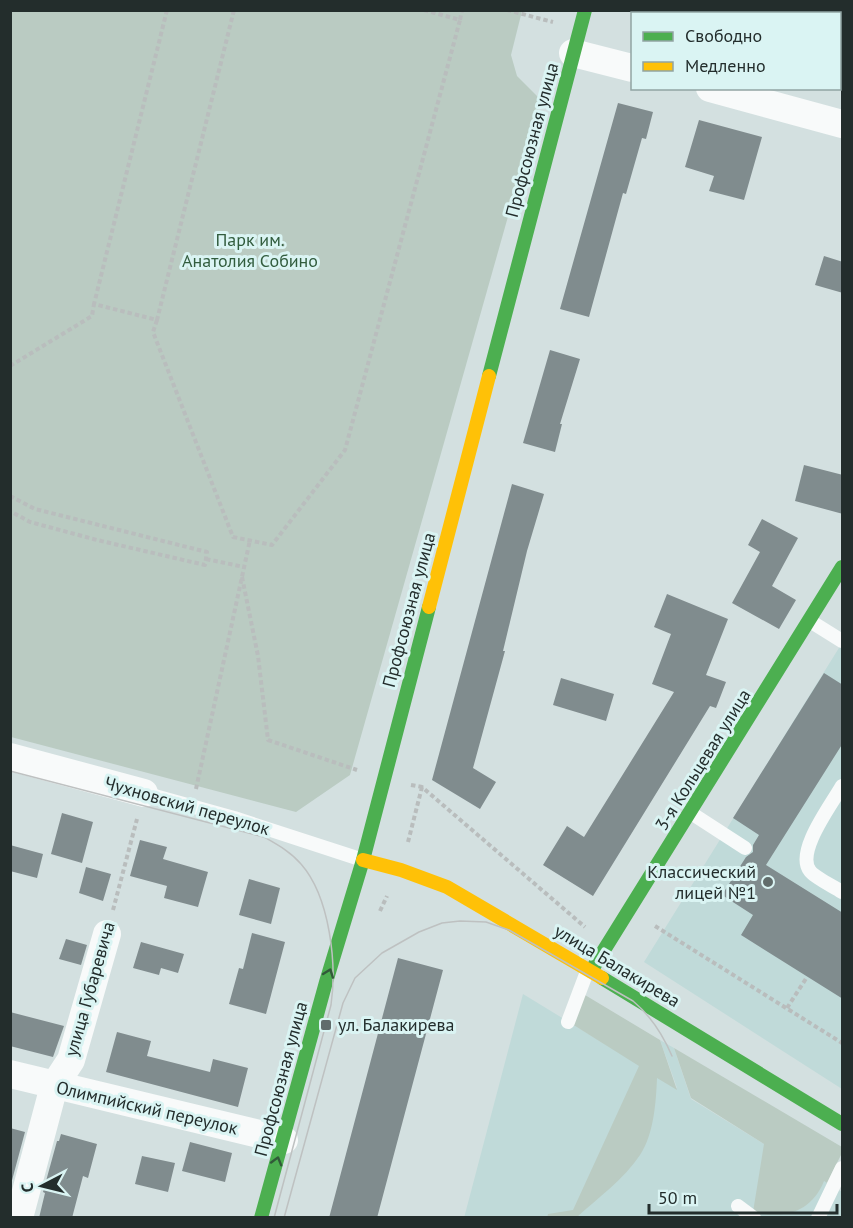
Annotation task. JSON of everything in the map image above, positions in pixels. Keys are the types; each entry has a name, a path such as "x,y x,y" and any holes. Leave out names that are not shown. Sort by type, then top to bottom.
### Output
{"main road":[{"name":"Профсоюзная улица","path":"261,1218 326,982 363,860 585,10"},
{"name":"3-я Кольцевая улица","path":"590,970 691,813 843,567"},
{"name":"улица Балакирева","path":"363,860 401,870 447,887 590,970 843,1124"}],"street":[{"path":"573,53 631,68"},
{"path":"717,90 843,124"},
{"name":"Чухновский переулок","path":"10,757 144,793"},
{"name":"улица Губаревича","path":"19,1218 54,1086 71,1060 107,934"},
{"name":"Олимпийский переулок","path":"10,1074 284,1140"}],"lane":[{"path":"810,621 843,641"},
{"path":"843,786 809,843 806,858 810,871 843,892"},
{"name":"Чухновский переулок","path":"144,793 188,804 363,860"},
{"path":"691,813 745,848"},
{"path":"568,1022 590,970"},
{"path":"818,1218 843,1168"},
{"path":"738,1206 754,1218"}],"path":[{"path":"10,366 92,316 167,10"},
{"path":"234,10 153,332 233,537 272,545 345,450 462,10"},
{"path":"424,10 460,20"},
{"path":"507,10 517,13"},
{"path":"94,304 157,320"},
{"path":"10,496 35,509 207,552 205,565 30,522 10,511"},
{"path":"188,804 198,785 250,540"},
{"path":"206,559 244,567"},
{"path":"242,577 258,656 268,740 344,766"},
{"name":"улица Губаревича","path":"107,934 144,793"},
{"path":"655,926 843,1043"},
{"path":"787,1008 807,977"}],"shaded area":[{"name":"Классический лицей №1","path":"842,643 842,1089 644,962"},
{"path":"523,994 677,1088 660,1040 674,1048 691,1099 842,1192 842,1217 464,1218"}],"green space":[{"name":"Парк им. Анатолия Собино","path":"10,11 522,11 511,55 517,76 541,100 350,775 296,812 11,737"},
{"path":"585,995 660,1040 677,1090 657,1078 655,1107 645,1147 634,1164 619,1180 577,1217 547,1218 548,1214 573,1210 639,1066 572,1024"},
{"path":"674,1048 842,1147 842,1153 827,1183 824,1181 812,1200 804,1207 786,1214 753,1212 764,1144 691,1098"}],"building":[{"path":"618,103 653,112 646,139 642,138 626,194 623,193 589,317 560,309"},
{"path":"699,120 762,137 744,200 709,191 714,176 685,167"},
{"path":"824,256 843,262 843,293 815,285"},
{"path":"550,350 580,359 560,424 562,424 555,452 523,443"},
{"path":"804,465 843,475 843,514 795,501"},
{"path":"512,484 544,494 527,551 503,651 505,651 473,768 496,782 480,809 432,780"},
{"path":"762,519 798,538 772,586 796,600 779,629 732,603 760,552 748,545"},
{"path":"667,594 728,619 706,675 726,682 716,708 710,706 593,896 543,865 567,826 584,837 674,692 652,684 671,634 654,627"},
{"path":"824,673 843,685 843,743 766,865 843,913 843,999 741,935 753,915 722,895 746,857 753,852 753,845 759,835 733,818"},
{"path":"561,678 614,694 606,721 553,705"},
{"path":"62,813 93,822 82,863 51,854"},
{"path":"140,840 167,847 163,859 208,872 198,907 164,898 167,886 130,876"},
{"path":"10,845 43,854 37,878 10,871"},
{"path":"86,867 111,874 103,901 79,893"},
{"path":"249,879 280,888 271,924 239,915"},
{"path":"252,933 285,942 266,1014 229,1004 239,968 243,969"},
{"path":"66,939 87,945 81,965 59,959"},
{"path":"141,942 184,954 178,973 161,968 159,975 133,968"},
{"path":"398,958 443,970 377,1218 329,1218"},
{"path":"10,1012 64,1026 53,1057 10,1046"},
{"path":"117,1032 151,1041 147,1056 210,1072 213,1059 248,1068 238,1107 106,1072"},
{"path":"10,1128 25,1132 11,1184 10,1184"},
{"path":"61,1134 97,1144 88,1178 83,1176 72,1218 39,1218 45,1193 43,1192"},
{"path":"190,1142 232,1153 225,1182 182,1171"},
{"path":"142,1156 175,1163 168,1192 135,1184"}],"tram line":[{"path":"10,771 264,837 293,856 311,878 319,894 329,932 333,989 331,1005 274,1218"},
{"path":"284,1218 343,1003 355,978 382,953 419,932 442,923 460,921 486,922 509,930 633,1001 656,1026 672,1056"}],"traffic: fast":[{"path":"489,376 585,10"},
{"path":"591,971 842,567"},
{"path":"261,1218 326,982 363,860 429,607"},
{"path":"602,978 842,1124"}],"traffic: slow":[{"path":"429,607 489,376"},
{"path":"363,860 401,870 447,887 602,978"}],"place":[{"name":"Классический лицей №1","path":"768,882"},
{"name":"ул. Балакирева","path":"326,1025"}]}
